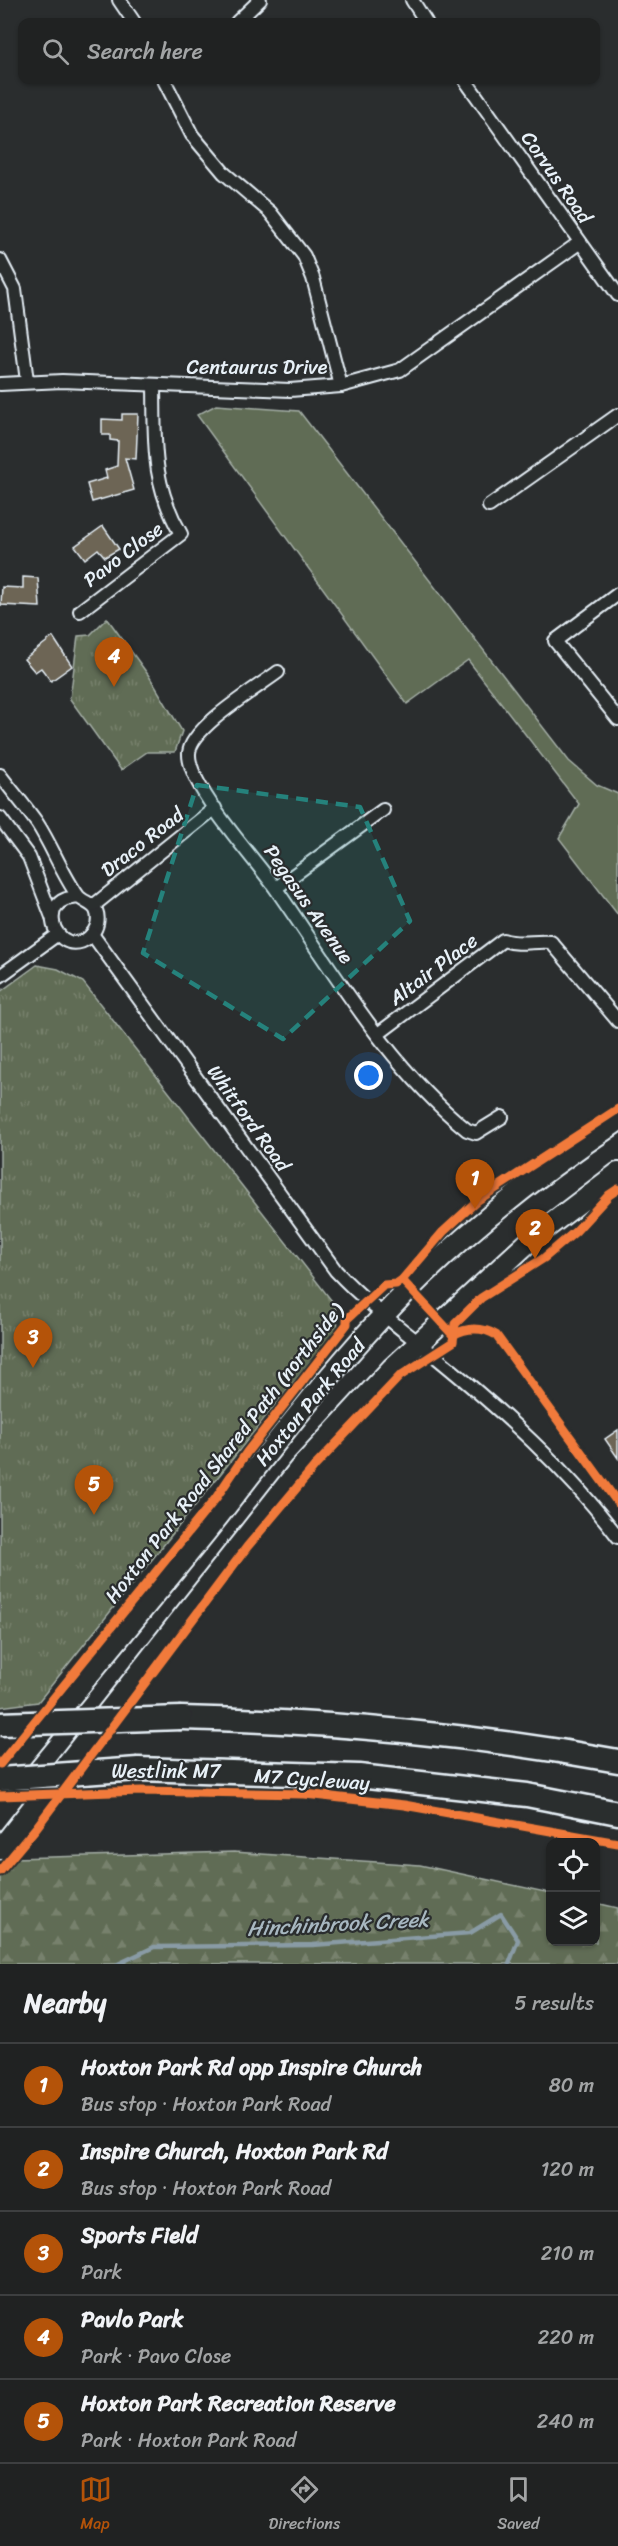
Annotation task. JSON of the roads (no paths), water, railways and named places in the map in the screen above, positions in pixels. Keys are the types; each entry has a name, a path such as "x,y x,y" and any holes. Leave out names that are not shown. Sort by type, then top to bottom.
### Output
{"highway":[{"path":"0,1724 181,1718 303,1721 456,1735 618,1761"},
{"name":"Westlink M7","path":"0,1781 138,1769 359,1776 527,1795 618,1813"}],"main road":[{"name":"Hoxton Park Road","path":"0,1781 206,1531 269,1448 383,1317 465,1237 618,1121"},
{"name":"Hoxton Park Road","path":"0,1849 300,1468 417,1343 534,1237 618,1173"}],"street":[{"path":"119,0 131,18"},
{"path":"241,18 260,0"},
{"path":"412,0 423,18"},
{"path":"166,84 192,135 224,173 270,212 304,256 313,278 341,386"},
{"name":"Corvus Road","path":"468,84 618,295"},
{"name":"Centaurus Drive","path":"0,384 27,381 290,390 341,386 400,369 579,243"},
{"path":"0,260 15,289 27,381"},
{"name":"Pavo Close","path":"80,611 181,534 166,507 156,465 154,385"},
{"path":"489,506 618,415"},
{"path":"618,594 555,641 618,719"},
{"name":"Pegasus Avenue","path":"278,672 209,724 192,741 190,763 215,808 276,888 320,956 378,1034 425,1091 467,1131 476,1133 502,1118"},
{"path":"0,775 36,823 79,897 93,906 98,920 92,934 87,939 74,943 63,939 54,929 52,917 29,857 0,818"},
{"name":"Draco Road","path":"93,906 215,808"},
{"path":"276,888 383,810"},
{"path":"52,917 58,905 65,899 79,897"},
{"path":"0,976 58,934"},
{"name":"Whitford Road","path":"92,934 336,1271 383,1317 447,1366 569,1476 618,1537"},
{"name":"Altair Place","path":"378,1034 503,940 519,944 537,940 551,942 618,1021"}],"waterway":[{"name":"Hinchinbrook Creek","path":"118,1964 154,1947 313,1945 470,1933 501,1914 518,1940 509,1964"}],"place":[{"name":"Pavlo Park","path":"114,687"},
{"name":"Hoxton Park Rd opp Inspire Church","path":"475,1209"},
{"name":"Inspire Church, Hoxton Park Rd","path":"535,1259"},
{"name":"Sports Field","path":"33,1368"},
{"name":"Hoxton Park Recreation Reserve","path":"94,1515"}]}
